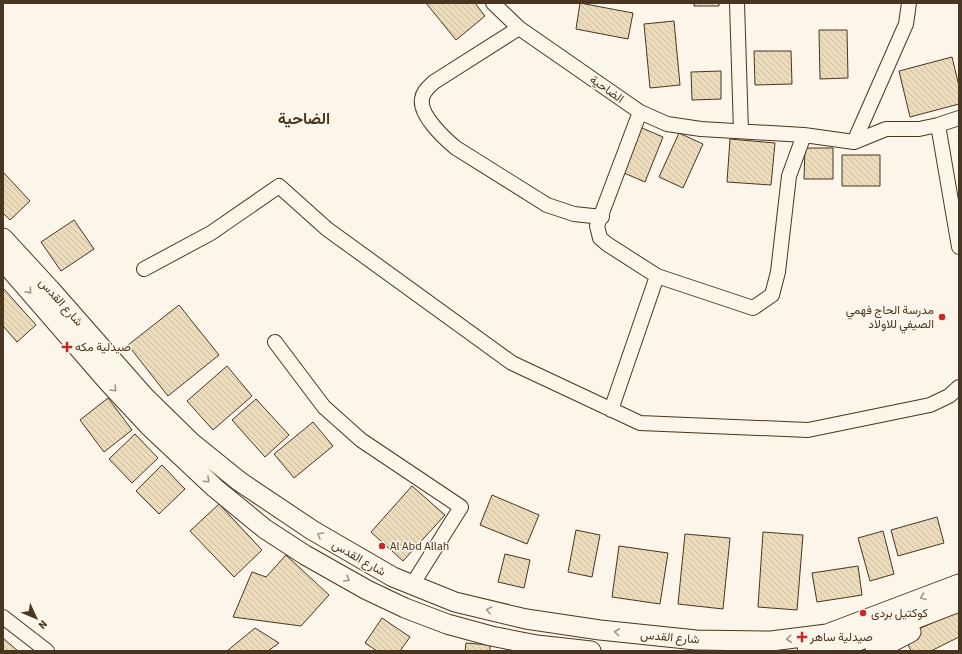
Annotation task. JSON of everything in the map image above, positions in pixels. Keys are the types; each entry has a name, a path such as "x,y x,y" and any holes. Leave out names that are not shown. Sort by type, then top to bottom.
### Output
{"main road":[{"name":"شارع القدس","path":"3,238 144,396 192,443 239,481 312,530 393,577 455,602 526,619 600,630 696,640 827,642 848,645 959,602"},
{"name":"شارع القدس","path":"3,261 108,382 150,427 215,488 265,529 304,555 367,590 405,608 447,624 491,636 537,645 591,651"},
{"path":"807,651 959,584"},
{"path":"875,651 959,606"}],"street":[{"name":"الضاحية","path":"493,3 519,28 640,112 667,124 701,129 804,135 854,142"},
{"path":"737,3 741,131"},
{"path":"854,142 906,24 909,3"},
{"path":"519,28 434,82 425,91 421,100 424,112 444,138 456,148 547,205 574,214 602,217"},
{"path":"640,112 598,226 600,238 657,276 753,308 772,295 778,272 789,176 804,135"},
{"path":"854,142 886,129 908,129 938,125 959,118"},
{"path":"938,125 959,247"},
{"path":"144,269 211,233 280,186 327,229 512,363 640,423 808,430 930,405 949,396 959,387"},
{"path":"611,410 657,276"},
{"path":"275,342 324,407 356,435 461,507 412,585"},
{"path":"3,616 46,651"}],"building":[{"path":"426,3 475,3 485,16 456,40"},
{"path":"580,3 633,13 628,39 576,29"},
{"path":"694,3 719,3 719,6 694,6"},
{"path":"674,21 680,85 650,88 644,24"},
{"path":"819,30 847,30 848,78 820,79"},
{"path":"754,51 791,51 792,84 755,85"},
{"path":"952,57 959,86 959,104 910,117 899,71"},
{"path":"721,71 721,99 692,100 691,72"},
{"path":"635,125 663,137 645,182 617,170"},
{"path":"679,133 703,144 683,188 659,177"},
{"path":"730,139 775,143 771,185 727,182"},
{"path":"805,148 833,148 833,179 804,179"},
{"path":"842,155 880,155 880,186 842,186"},
{"path":"3,172 30,201 10,220 3,213"},
{"path":"74,220 94,249 61,271 41,242"},
{"path":"3,288 36,325 17,342 3,326"},
{"path":"179,305 219,355 168,396 128,345"},
{"path":"227,366 252,396 213,430 187,401"},
{"path":"108,398 132,430 104,452 80,420"},
{"path":"256,399 289,435 265,457 232,420"},
{"path":"313,422 333,446 294,478 274,454"},
{"path":"135,434 158,458 132,483 109,459"},
{"path":"162,465 185,489 159,514 136,491"},
{"path":"412,486 445,515 403,561 371,532"},
{"path":"492,495 539,515 527,544 480,525"},
{"path":"219,504 262,550 234,577 190,531"},
{"path":"937,517 944,543 898,556 891,530"},
{"path":"576,530 600,535 592,577 568,572"},
{"path":"883,531 894,574 870,581 858,538"},
{"path":"763,532 803,535 797,610 758,607"},
{"path":"685,534 730,538 723,609 678,604"},
{"path":"619,546 668,553 660,604 612,597"},
{"path":"505,554 530,560 524,588 498,582"},
{"path":"286,555 329,595 301,626 233,617 252,572 266,577"},
{"path":"858,566 862,595 817,602 812,573"},
{"path":"959,610 959,637 931,651 911,651 904,636"},
{"path":"382,618 410,637 400,651 377,651 365,643"},
{"path":"255,628 279,643 268,651 227,651"},
{"path":"3,638 18,651 3,651"},
{"path":"466,643 490,645 490,651 465,651"}],"place":[{"name":"مدرسة الحاج فهمي الصيفي للاولاد","path":"942,317"},
{"name":"صيدلية مكه","path":"67,347"},
{"name":"Al Abd Allah","path":"382,546"},
{"name":"كوكتيل بردى","path":"863,613"},
{"name":"صيدلية ساهر","path":"802,637"}],"district":[{"name":"الضاحية","path":"304,118"}]}
